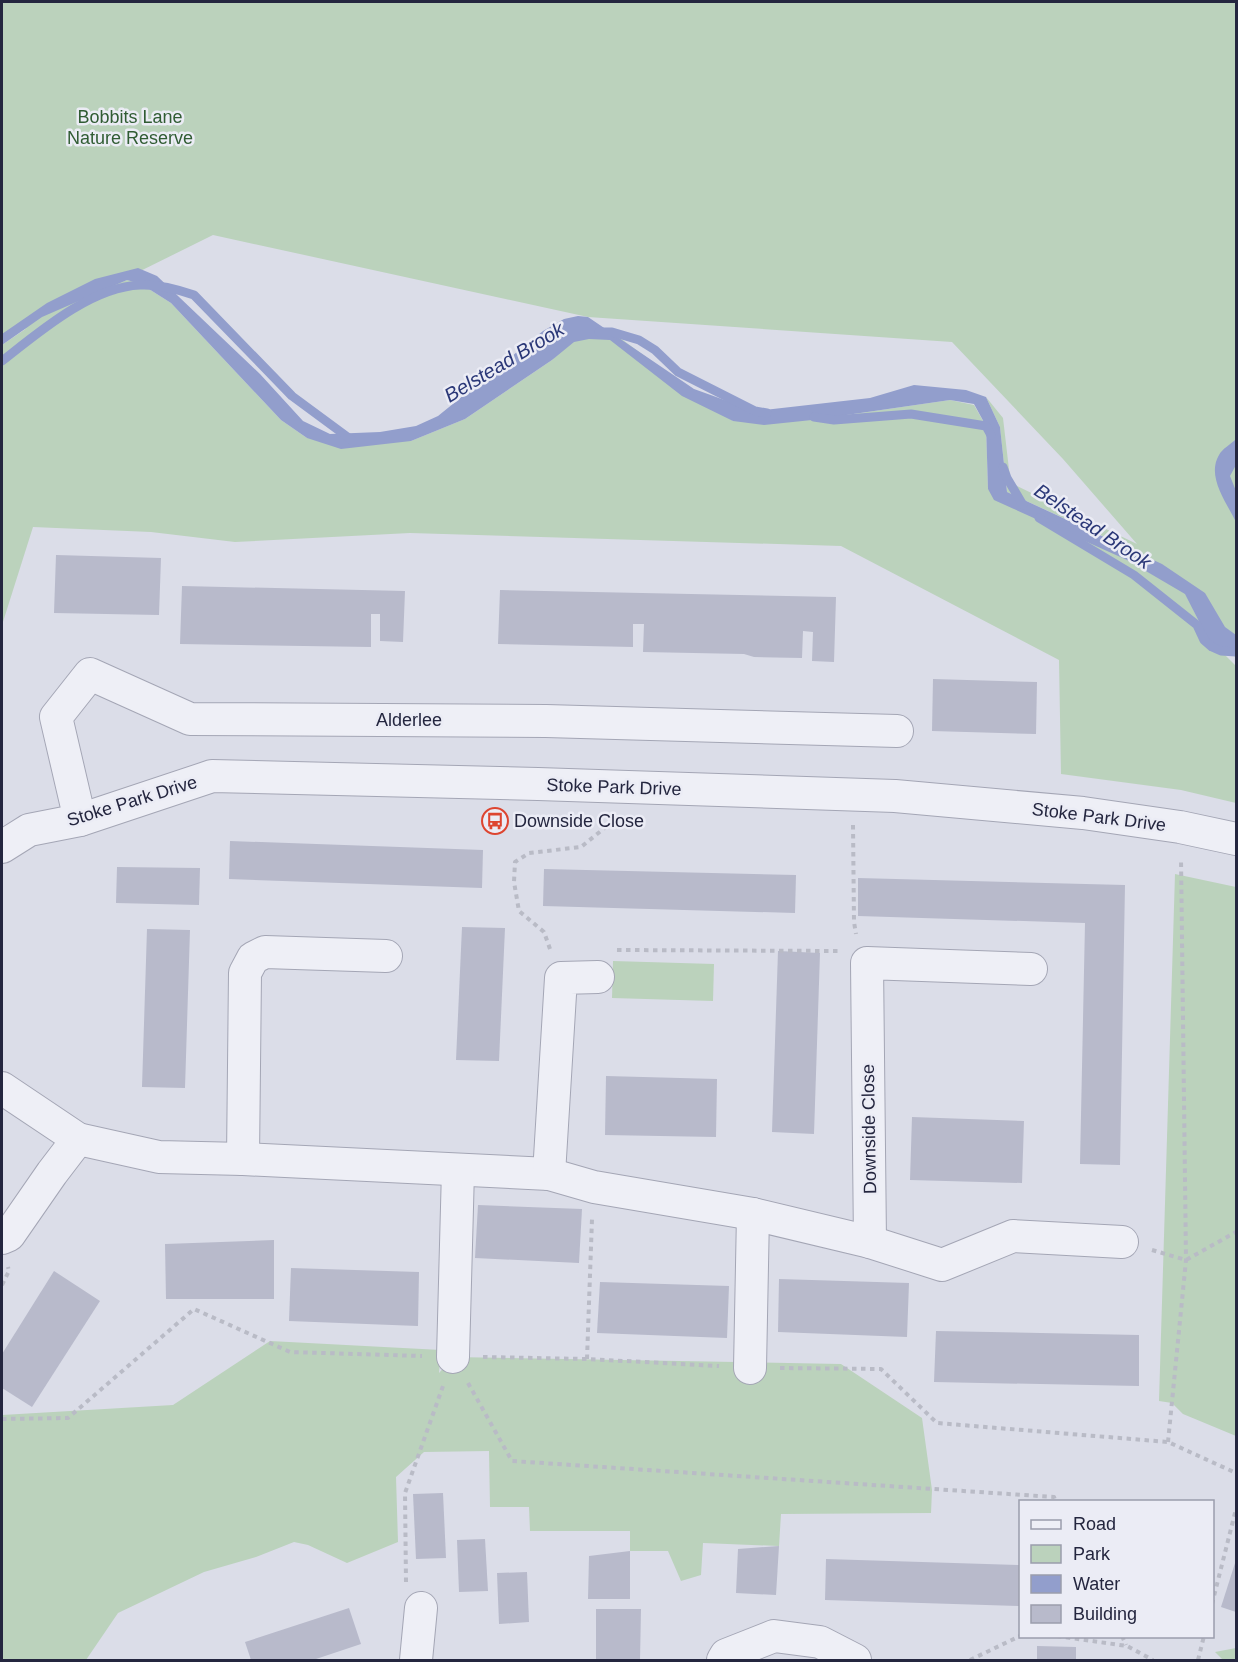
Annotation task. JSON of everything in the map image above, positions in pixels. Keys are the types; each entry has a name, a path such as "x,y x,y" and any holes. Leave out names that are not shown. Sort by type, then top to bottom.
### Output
{"street":[{"name":"Alderlee","path":"80,820 56,717 90,675 190,719 546,721 897,731"},
{"name":"Stoke Park Drive","path":"2,847 29,830 80,820 212,776 852,794 1083,813 1180,827 1236,839"},
{"path":"243,1159 245,973 253,958 265,952 386,956"},
{"path":"863,957 1031,969"},
{"name":"Downside Close","path":"863,957 870,1242"},
{"path":"549,1174 561,978 598,977"},
{"path":"2,1088 78,1139 159,1157 549,1174 594,1187 753,1214 870,1242 942,1265 1013,1236 1122,1242"},
{"path":"2,1238 9,1235 78,1139"},
{"path":"453,1357 458,1170"},
{"path":"750,1368 753,1214"},
{"path":"416,1660 421,1608"},
{"path":"723,1660 726,1655 774,1636 820,1642 855,1660"}],"path":[{"path":"561,978 544,932 519,911 514,882 515,862 529,853 581,847 624,812 630,789"},
{"path":"598,977 611,950 863,957 854,922 852,794"},
{"path":"1168,1442 1186,1260 1180,827"},
{"path":"587,1359 594,1187"},
{"path":"1122,1242 1186,1260 1236,1232"},
{"path":"2,1419 68,1418 194,1309 290,1352 587,1359 750,1368 881,1370 937,1423 1168,1442 1236,1473"},
{"path":"453,1357 512,1461 1042,1496 1054,1497 1055,1500"},
{"path":"421,1608 406,1587 405,1493 453,1357"},
{"path":"1214,1596 1236,1509"},
{"path":"970,1660 1019,1636"},
{"path":"1071,1638 1127,1646 1153,1660"},
{"path":"1123,1638 1127,1646"},
{"path":"1198,1660 1204,1638"}],"green space":[{"name":"Bobbits Lane Nature Reserve","path":"2,2 1236,2 1236,658 1193,609 1212,647 1221,651 1236,666 1236,803 1181,790 1061,774 1059,660 841,546 410,533 235,542 151,532 33,527 2,625 2,345 27,328 2,339","holes":["213,235 588,317 952,342 1063,459 1137,544 1017,486 1010,478 1003,418 986,397 1000,427 1007,492 1150,558 1175,587 988,489 986,426 974,405 950,400 812,420 733,421 612,332 572,338 552,360 465,419 411,441 307,438 281,420 171,303 141,284 127,280 104,289"]},
{"path":"1175,874 1236,887 1236,1436 1183,1414 1172,1403 1159,1401"},
{"path":"613,961 714,964 713,1001 612,998"},
{"path":"270,1341 441,1350 439,1373 453,1357 841,1364 922,1418 932,1490 931,1513 781,1514 779,1546 703,1543 701,1575 681,1581 668,1551 630,1551 630,1531 530,1531 529,1507 490,1507 489,1451 424,1452 396,1477 398,1542 347,1563 308,1545 294,1542 256,1557 204,1572 118,1613 86,1660 2,1660 2,1415 173,1405"},
{"path":"1236,1648 1236,1660 1223,1660 1215,1652"}],"water":[{"path":"138,268 157,276 260,374 303,421 330,434 380,432 416,426 438,416 543,331 564,319 578,316 588,317 694,389 755,411 870,398 914,385 966,390 986,397 1000,427 1007,492 1162,564 1205,593 1225,627 1236,635 1236,651 1221,651 1212,647 1185,594 1127,560 994,500 988,489 986,426 974,404 950,400 764,425 733,421 682,396 610,340 589,339 574,342 552,360 465,419 411,441 341,449 307,438 281,420 171,303 141,284 127,280 42,317 2,345 2,334 47,303 95,279"},
{"path":"1236,439 1236,465 1230,476 1236,491 1236,522 1219,490 1215,472 1220,453"}],"building":[{"path":"56,555 161,558 159,615 54,613"},
{"path":"182,586 405,591 403,642 380,641 380,614 371,614 371,647 180,644"},
{"path":"500,590 836,597 834,662 812,661 813,632 803,631 802,658 754,657 744,654 643,652 644,624 633,624 633,647 498,644"},
{"path":"933,679 1037,682 1036,734 932,731"},
{"path":"230,841 483,850 482,888 229,879"},
{"path":"117,867 200,868 199,905 116,903"},
{"path":"544,869 796,875 795,913 543,906"},
{"path":"858,878 1125,885 1120,1165 1080,1164 1085,923 858,916"},
{"path":"462,927 505,928 499,1061 456,1060"},
{"path":"147,929 190,930 185,1088 142,1087"},
{"path":"778,951 820,953 814,1134 772,1132"},
{"path":"606,1076 717,1079 716,1137 605,1135"},
{"path":"912,1117 1024,1121 1022,1183 910,1180"},
{"path":"478,1205 582,1209 579,1263 475,1258"},
{"path":"274,1240 274,1299 166,1299 165,1244"},
{"path":"291,1268 419,1272 418,1326 289,1321"},
{"path":"54,1271 100,1301 32,1407 2,1388 2,1354"},
{"path":"779,1279 909,1283 907,1337 778,1332"},
{"path":"600,1282 729,1286 727,1338 597,1333"},
{"path":"936,1331 1139,1335 1139,1386 934,1382"},
{"path":"443,1493 446,1558 416,1559 413,1494"},
{"path":"485,1539 488,1591 459,1592 457,1540"},
{"path":"779,1546 776,1595 736,1593 738,1549"},
{"path":"630,1551 630,1599 588,1599 589,1556"},
{"path":"826,1559 1019,1565 1019,1606 825,1600"},
{"path":"1236,1560 1236,1612 1221,1607"},
{"path":"527,1572 529,1622 499,1624 497,1573"},
{"path":"349,1608 361,1644 313,1660 251,1660 245,1642"},
{"path":"596,1609 641,1609 640,1660 596,1660"},
{"path":"1037,1646 1076,1647 1076,1660 1037,1660"}],"waterway":[{"name":"Belstead Brook","path":"2,361 32,337 85,302 122,288 140,285 168,287 194,295 292,396 353,441"},
{"name":"Belstead Brook","path":"599,332 612,332 639,340 655,350 678,372 755,411 767,413"},
{"name":"Belstead Brook","path":"814,417 834,420 911,414 986,426 991,435"},
{"name":"Belstead Brook","path":"1003,467 1023,505"},
{"name":"Belstead Brook","path":"1039,518 1134,575 1197,625 1204,640 1212,647 1221,651 1236,652"}],"place":[{"name":"Downside Close","path":"495,821"}]}
